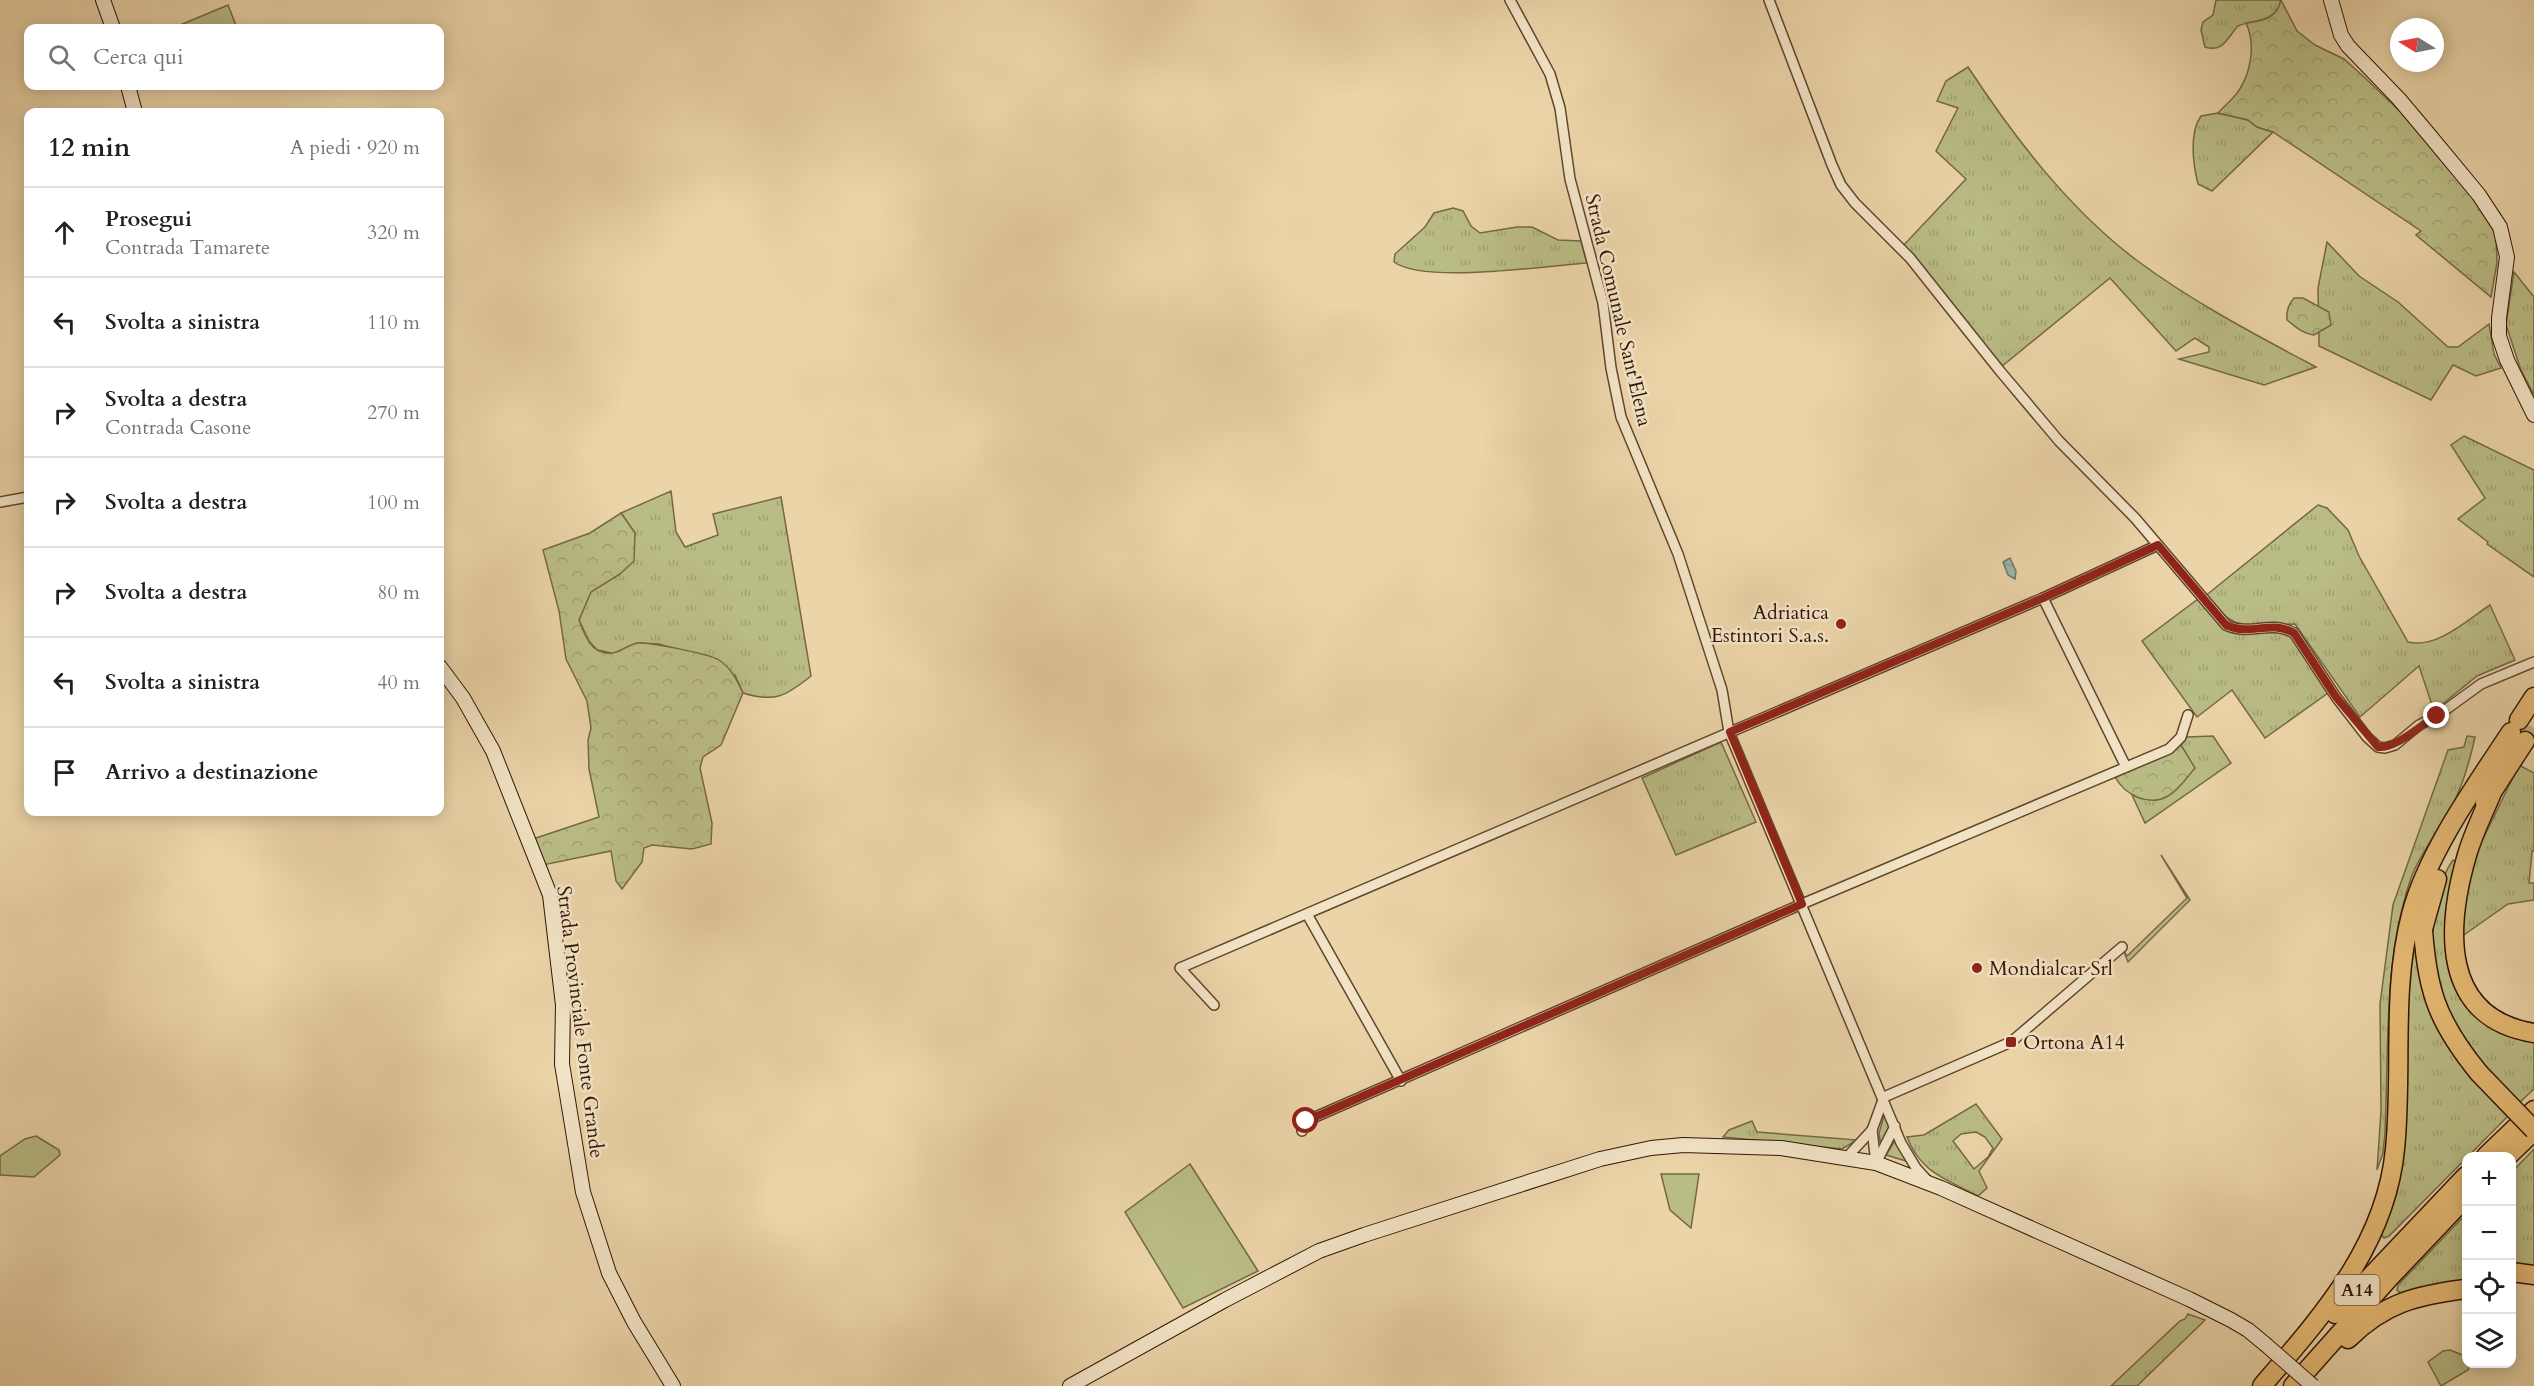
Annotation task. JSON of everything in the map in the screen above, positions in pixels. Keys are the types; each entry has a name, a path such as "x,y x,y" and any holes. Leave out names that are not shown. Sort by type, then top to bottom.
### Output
{"highway":[{"path":"2534,697 2525,730 2491,795 2467,853 2455,921 2456,964 2465,990 2481,1011 2500,1024 2534,1033"},
{"path":"2262,1386 2327,1310 2352,1273 2373,1230 2387,1192 2393,1163 2397,1125 2399,982 2411,915 2450,829 2525,730"},
{"path":"2422,929 2434,884 2452,847 2491,795"},
{"path":"2422,888 2422,929 2428,976 2447,1031 2479,1073 2534,1130 2512,1152"},
{"path":"2490,1152 2534,1110"},
{"name":"A14","path":"2273,1386 2343,1305 2462,1180"},
{"name":"A14","path":"2293,1386 2310,1378 2390,1277 2462,1201"},
{"path":"2516,1273 2534,1275"},
{"path":"2516,1287 2534,1285"},
{"path":"2310,1378 2356,1331 2385,1310 2416,1296 2462,1290"}],"main road":[{"path":"104,0 112,24"},
{"path":"2331,0 2341,35 2348,46 2399,99 2479,195 2496,219 2505,243 2507,265 2499,336 2507,360 2534,415"},
{"path":"129,90 134,108"},
{"name":"Strada Provinciale Fonte Grande","path":"444,672 463,698 494,751 550,895 563,1005 562,1064 583,1192 609,1273 634,1322 673,1386"},
{"path":"1070,1386 1225,1299 1319,1251 1364,1234 1600,1159 1651,1148 1683,1145 1781,1148 1876,1163 1931,1184 2189,1299 2248,1330 2310,1378"}],"street":[{"name":"Strada Comunale Sant'Elena","path":"1510,0 1550,74 1560,108 1570,179 1603,303 1611,368 1621,417 1678,555 1722,690 1730,732 1895,1126 1916,1168 1931,1184"},
{"path":"1769,0 1841,184 1855,203 1910,258 2059,441 2116,497 2226,625 2239,630 2273,626 2285,628 2294,633 2336,697 2378,747 2385,748 2395,745 2481,684 2534,662"},
{"path":"0,502 24,498"},
{"path":"1214,1005 1180,968 2043,598 2158,545"},
{"path":"2043,598 2126,767"},
{"path":"1302,1131 1302,1124 1306,1121 1401,1082 1802,904 2169,749 2181,737 2188,715"},
{"path":"1307,914 1401,1082"},
{"path":"1848,1157 1872,1130 1884,1097 2011,1041 2122,947"},
{"path":"1876,1163 1895,1126"},
{"path":"1872,1130 1876,1163"}],"green space":[{"path":"2216,0 2281,0 2275,13 2264,19 2238,26 2224,43 2216,48 2205,47 2201,30 2203,22 2213,15"},
{"path":"2281,0 2297,31 2315,45 2344,59 2364,77 2409,120 2480,200 2496,233 2497,263 2491,297 2416,235 2421,231 2273,132 2257,127 2248,120 2218,113 2239,91 2248,72 2251,38 2246,23 2268,18 2276,11"},
{"path":"228,5 235,24 183,24"},
{"path":"1968,67 2023,145 2065,194 2110,239 2156,274 2201,303 2316,367 2264,385 2179,359 2209,352 2209,347 2195,338 2176,351 2110,278 2001,367 1952,303 1901,248 1966,179 1936,151 1958,108 1937,101 1946,81"},
{"path":"2218,113 2248,120 2257,127 2273,132 2212,191 2198,184 2193,140 2201,116"},
{"path":"1453,208 1463,211 1471,226 1480,233 1532,227 1558,240 1581,241 1587,263 1457,273 1431,272 1409,268 1394,262 1395,254 1425,227 1434,213"},
{"path":"2327,242 2359,276 2398,302 2448,347 2458,347 2489,324 2494,354 2501,368 2476,376 2453,365 2431,400 2319,346 2318,288"},
{"path":"2514,272 2534,297 2534,395 2521,370 2506,325"},
{"path":"2294,298 2303,298 2329,312 2331,325 2314,335 2297,328 2287,320 2288,308"},
{"path":"2464,436 2534,470 2534,577 2487,544 2488,542 2458,519 2485,498 2451,445"},
{"path":"671,491 676,532 685,547 718,535 713,514 781,497 811,676 787,693 764,697 743,693 735,675 679,650 659,644 637,643 616,654 597,650 589,641 579,620 591,591 620,574 635,533 621,513"},
{"path":"2318,505 2327,508 2348,530 2359,556 2408,642 2419,643 2441,637 2490,605 2515,660 2477,676 2434,711 2419,666 2360,717 2295,624 2255,626 2237,623 2227,618 2204,597"},
{"path":"621,513 635,533 634,561 620,574 591,592 579,620 589,642 595,649 605,653 644,643 704,655 723,663 736,679 743,693 721,745 703,757 700,768 712,823 711,844 692,849 652,845 644,848 642,862 622,889 616,881 611,851 543,865 533,839 599,817 589,769 588,740 591,728 587,701 566,659 559,611 543,550 590,533"},
{"path":"2198,599 2215,619 2229,629 2285,630 2296,638 2328,693 2265,738 2232,690 2197,717 2142,641"},
{"path":"2213,736 2231,763 2145,823 2132,795 2142,799 2194,768 2181,745 2187,737"},
{"path":"2467,736 2475,737 2463,781 2452,806 2415,868 2402,909 2389,1004 2385,1133 2383,1153 2377,1170 2381,1111 2380,1004 2393,905 2448,750 2464,747"},
{"path":"1721,742 1756,822 1676,855 1642,778"},
{"path":"2181,745 2195,768 2168,796 2146,800 2131,794 2115,777 2121,773"},
{"path":"2519,765 2534,773 2534,851 2532,851 2529,883 2534,883 2534,900 2508,904 2461,937 2468,882 2481,843"},
{"path":"2161,855 2190,900 2128,962 2122,947 2127,956 2187,898"},
{"path":"2453,860 2455,861 2449,907 2474,1014 2499,1033 2534,1042 2534,1089 2518,1104 2464,1045 2448,1016 2440,994 2432,948 2432,924 2443,879"},
{"path":"2410,945 2415,945 2425,997 2438,1028 2465,1068 2508,1116 2472,1152 2462,1152 2462,1162 2389,1236 2384,1238 2380,1234"},
{"path":"1976,1104 2002,1139 1979,1171 1987,1188 1978,1196 1927,1167 1919,1159 1907,1137 1924,1135","holes":["1976,1132 1985,1137 1993,1148 1988,1157 1974,1169 1953,1141 1961,1134"]},
{"path":"1884,1116 1889,1128 1881,1147 1879,1133"},
{"path":"1752,1121 1757,1132 1857,1140 1842,1149 1723,1137 1729,1130"},
{"path":"36,1136 59,1150 60,1155 34,1177 0,1175 0,1156 25,1139"},
{"path":"1896,1139 1907,1158 1906,1161 1886,1155"},
{"path":"2534,1149 2534,1270 2516,1267 2516,1168"},
{"path":"1190,1164 1258,1271 1183,1308 1125,1212"},
{"path":"1661,1174 1699,1174 1691,1228 1670,1210"},
{"path":"2462,1218 2462,1282 2427,1286 2400,1293 2397,1290 2398,1285"},
{"path":"2188,1314 2205,1320 2137,1386 2111,1386 2180,1321 2185,1319"},
{"path":"2450,1350 2462,1355 2462,1368 2469,1368 2441,1386 2428,1362 2443,1351"}],"water":[{"path":"2010,558 2016,571 2015,579 2008,575 2003,562"}],"tunnel":[{"path":"2525,741 2534,728"}],"place":[{"name":"Adriatica Estintori S.a.s.","path":"1841,624"},
{"name":"Mondialcar Srl","path":"1977,968"},
{"name":"Ortona A14","path":"2011,1042"}],"route":[{"path":"1306,1121 1401,1082 1802,904 1730,732 2043,598 2158,545 2226,625 2239,630 2273,626 2285,628 2294,633 2336,697 2378,747 2385,748 2395,745 2419,725 2437,716"}]}
